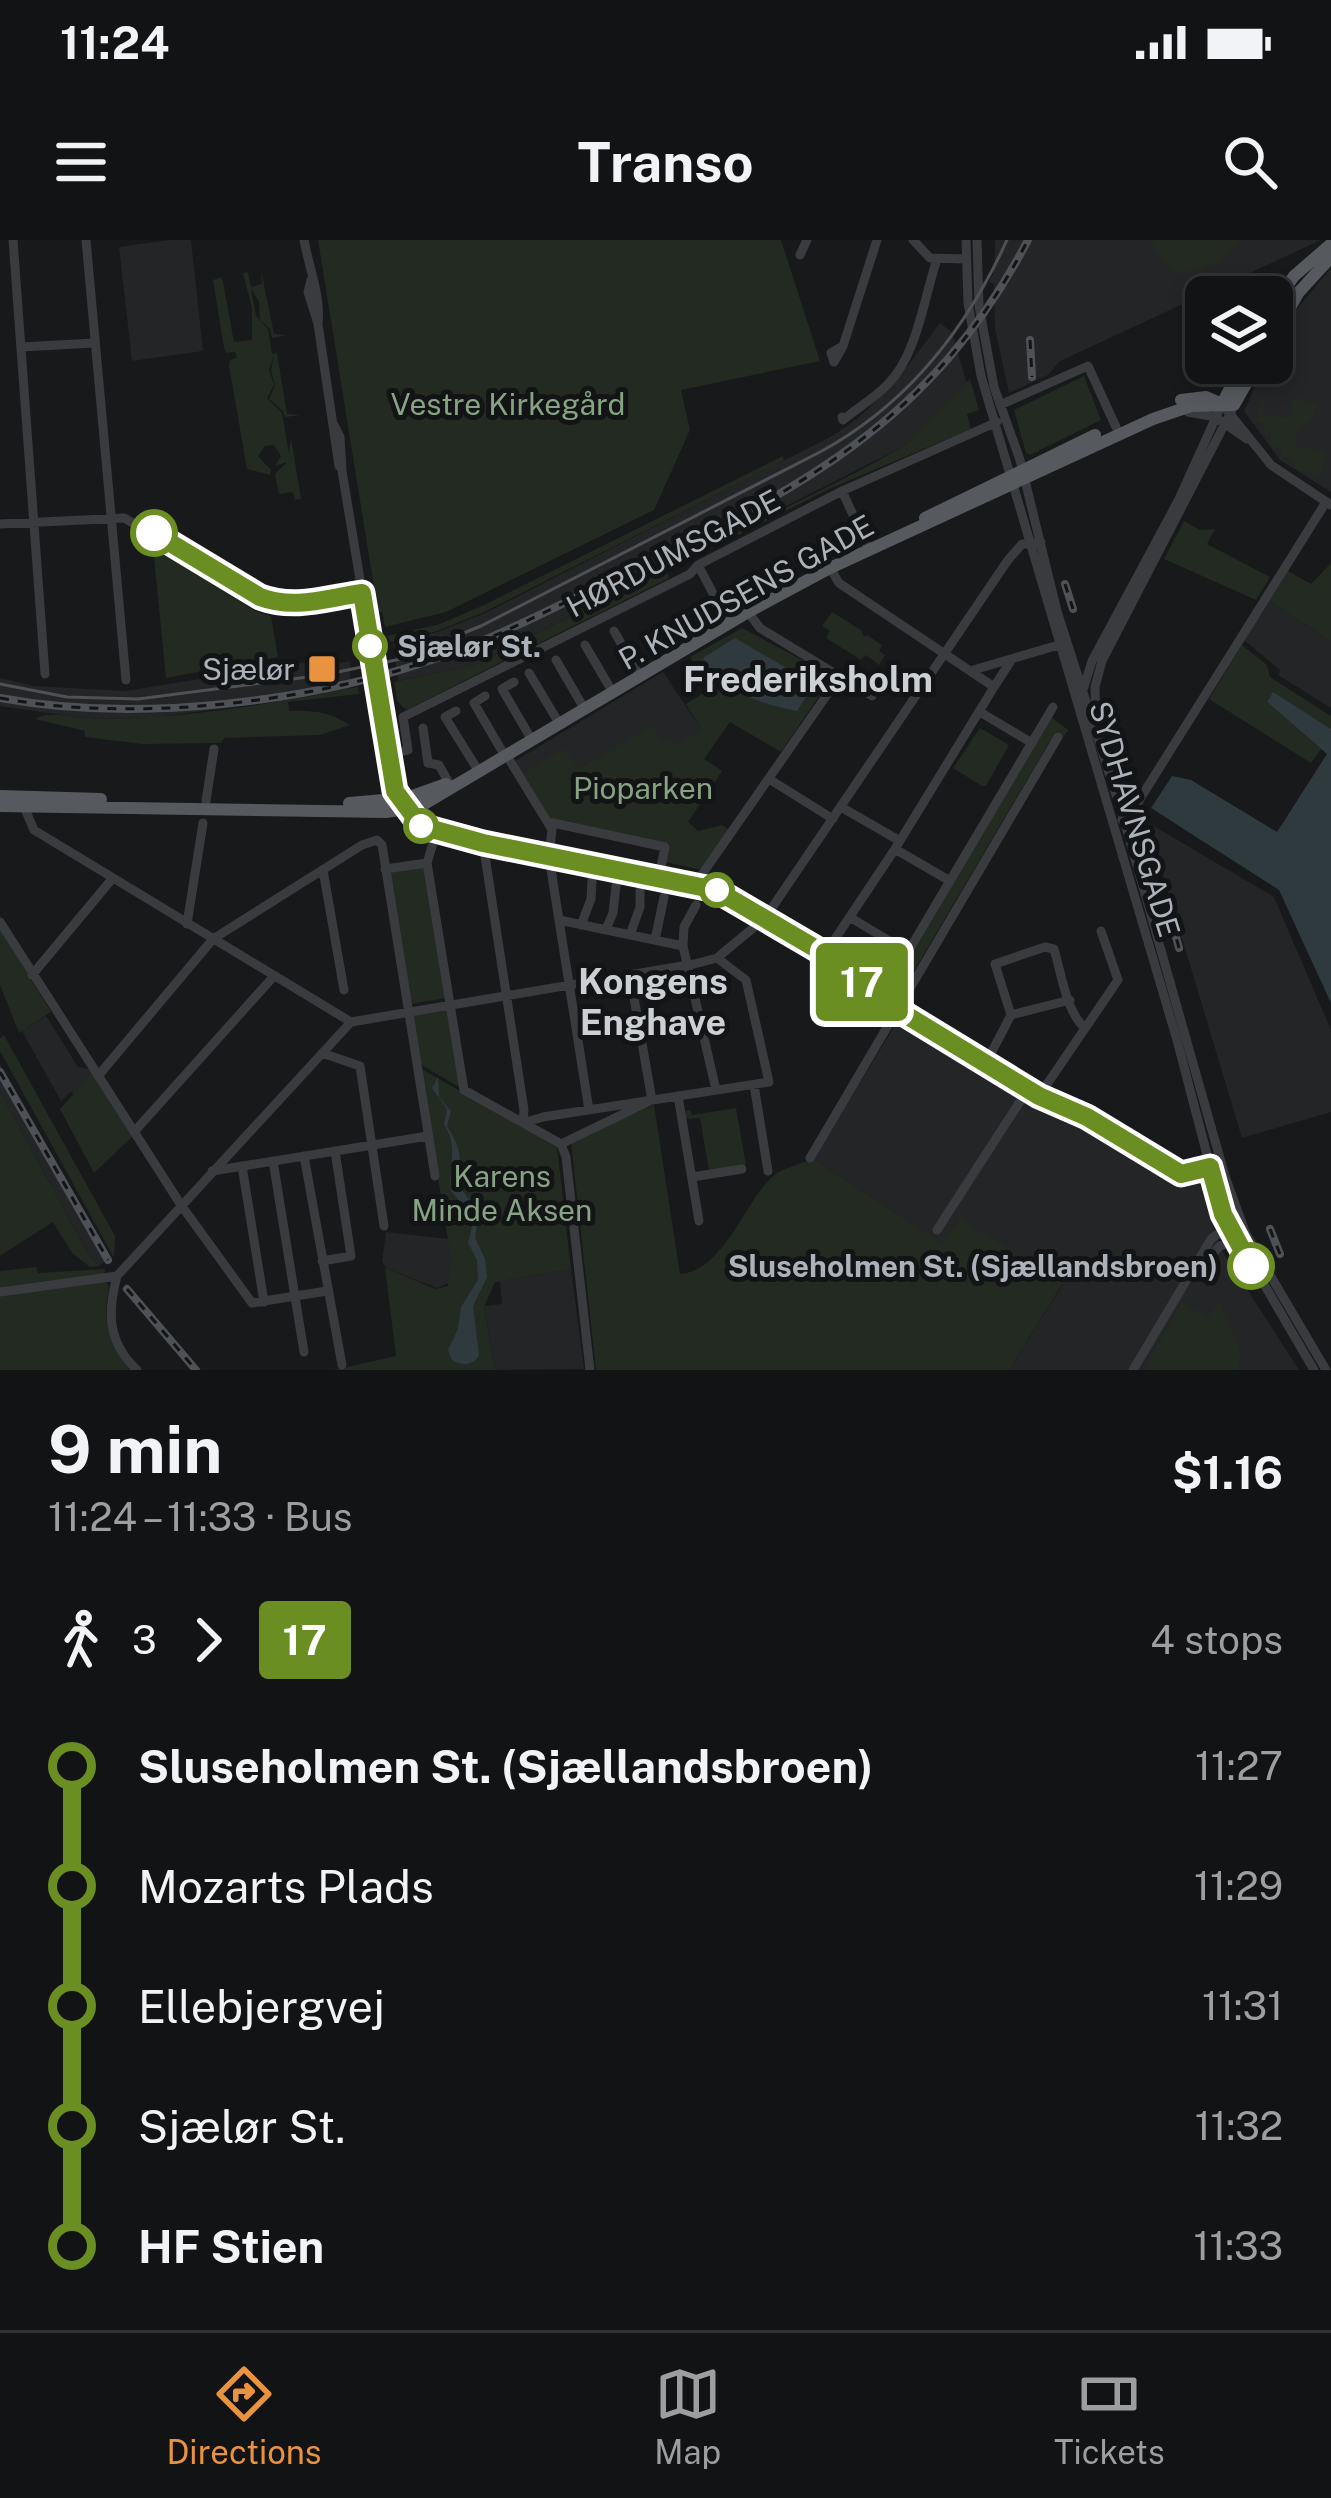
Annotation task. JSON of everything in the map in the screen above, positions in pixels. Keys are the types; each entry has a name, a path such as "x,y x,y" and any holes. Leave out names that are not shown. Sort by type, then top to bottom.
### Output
{"main road":[{"path":"1293,277 1331,244"},
{"path":"1293,302 1331,257"},
{"path":"1225,411 1235,384"},
{"path":"1225,411 1244,384"},
{"path":"1019,481 1116,427 1188,398 1206,397 1225,411"},
{"path":"1019,481 1153,419 1192,406 1225,411"},
{"name":"P. KNUDSENS GADE","path":"402,805 505,753 830,568 1019,481"},
{"name":"P. KNUDSENS GADE","path":"402,805 434,800 529,735 725,616 866,543 1019,481"},
{"path":"0,796 22,802 402,805"},
{"path":"0,806 206,801 402,805"}],"street":[{"path":"13,240 45,674"},
{"path":"86,240 126,680"},
{"path":"304,240 311,312 318,324 334,424 335,458 342,471 388,754 402,805 421,826 438,833 549,853"},
{"path":"800,255 807,240"},
{"path":"843,346 877,240"},
{"path":"913,240 927,256 971,259"},
{"path":"966,240 996,406 1019,481"},
{"path":"971,259 977,240"},
{"path":"842,417 876,394 899,370 937,259"},
{"path":"22,347 93,343"},
{"path":"996,406 1088,366 1116,427"},
{"path":"996,406 997,422 1019,481"},
{"path":"1111,823 1138,817 1138,802 1328,504 1281,474 1225,411"},
{"path":"1081,723 1082,694 1092,662 1225,411"},
{"path":"1096,732 1095,687 1102,661 1225,411"},
{"name":"HØRDUMSGADE","path":"388,754 410,755 403,717 690,574 698,565 842,491 997,422"},
{"name":"SYDHAVNSGADE","path":"1019,481 1041,542 1081,723 1216,1165"},
{"name":"SYDHAVNSGADE","path":"1019,481 1029,546 1124,820 1216,1165"},
{"path":"842,491 866,543"},
{"path":"0,524 111,517 138,523 276,603 362,593"},
{"path":"137,1370 111,1331 117,1276 322,1053 357,1021 717,958 765,918 1004,566 1019,547 1041,542"},
{"path":"698,565 725,616"},
{"path":"830,568 839,583 994,687"},
{"path":"748,612 760,628 872,696"},
{"name":"P. KNUDSENS GADE","path":"614,631 636,670"},
{"path":"970,671 1062,644"},
{"name":"P. KNUDSENS GADE","path":"585,645 609,686"},
{"path":"825,954 1012,659"},
{"path":"556,660 581,703"},
{"path":"529,673 556,718"},
{"path":"696,884 840,676"},
{"path":"514,682 502,689 529,735"},
{"path":"485,696 474,703 552,829"},
{"path":"438,833 478,835 716,890 825,954 880,999 1054,707"},
{"path":"456,711 446,717 476,767"},
{"path":"980,712 1032,743"},
{"path":"423,728 428,764 439,764 449,783"},
{"path":"810,1158 1058,737"},
{"path":"206,801 214,749"},
{"path":"769,779 833,819"},
{"path":"22,802 34,830 357,1021"},
{"path":"841,807 950,881"},
{"path":"187,924 203,823"},
{"path":"589,1110 549,853 553,823 665,847 659,876"},
{"path":"438,833 427,862 464,1090 561,1144 590,1370"},
{"path":"98,1076 213,939 370,841 380,842 435,1176"},
{"path":"483,843 523,1123"},
{"path":"386,869 427,862"},
{"path":"323,870 344,990"},
{"path":"32,975 112,878"},
{"path":"581,925 592,880"},
{"path":"606,929 616,886"},
{"path":"630,934 640,907 640,891"},
{"path":"655,940 664,897"},
{"path":"696,905 684,927 683,946 716,1090"},
{"path":"851,918 908,952"},
{"path":"559,920 683,946"},
{"path":"0,922 181,1205 251,1303 327,1291"},
{"path":"937,1230 1118,980 1101,931"},
{"path":"986,1063 1011,1015 995,964 1045,947 1054,949 1076,1021 1085,1028"},
{"path":"523,1123 769,1082 746,980 717,958"},
{"path":"630,975 652,1100"},
{"path":"134,1132 274,976"},
{"path":"1011,1015 1070,1000"},
{"path":"897,1009 1161,1171 1181,1174 1216,1165"},
{"path":"322,1053 360,1066 384,1226"},
{"path":"754,1085 768,1171"},
{"path":"679,1096 699,1221"},
{"path":"561,1144 652,1100"},
{"path":"212,1171 428,1136"},
{"path":"322,1261 351,1256 335,1151"},
{"path":"304,1156 342,1365"},
{"path":"273,1161 304,1352"},
{"path":"1216,1165 1242,1224 1326,1370"},
{"path":"1216,1165 1232,1233 1314,1370"},
{"path":"242,1166 264,1302"},
{"path":"692,1177 742,1169"},
{"path":"1193,1270 1242,1224"},
{"path":"1133,1370 1214,1235 1232,1233"},
{"path":"0,1292 117,1276"}],"shaded area":[{"path":"191,240 203,351 132,361 119,247"},
{"path":"995,240 1321,240 1243,276 1185,276 1185,303 1060,361 1048,375 1009,393 995,329 994,284 989,282"},
{"path":"1331,268 1331,492 1280,460 1244,411 1256,384 1293,384 1296,310"},
{"path":"940,323 952,332 967,384 906,445 474,665 398,681 393,643 483,614 834,435 897,380"},
{"path":"1269,601 1331,641 1331,708 1278,675 1280,670 1244,640"},
{"path":"735,638 802,677 808,694 797,711 742,694 708,669 703,658"},
{"path":"338,657 340,663 350,661 351,689 228,708 90,719 0,706 0,678 34,686 125,691"},
{"name":"Pioparken","path":"663,672 702,730 716,739 704,759 722,771 672,843 550,819 515,761"},
{"path":"1273,692 1331,729 1331,1003 1279,890 1151,808 1172,776 1191,780 1277,832 1327,754 1267,702"},
{"path":"1147,822 1274,897 1331,1030 1331,1112 1242,1138"},
{"path":"46,1016 78,1067 95,1076 77,1096 70,1092 61,1101 22,1031"},
{"path":"897,1022 1199,1181 1221,1249 1299,1370 1009,1370 1063,1284 959,1219 943,1244 813,1159"},
{"path":"0,1064 110,1258 99,1266 0,1092"},
{"path":"438,1077 439,1097 451,1111 447,1126 459,1155 459,1186 479,1213 475,1238 487,1277 473,1306 479,1355 467,1364 452,1360 448,1350 461,1307 478,1280 477,1260 468,1243 474,1218 451,1191 452,1149 444,1124 447,1109 432,1088"},
{"path":"386,1232 449,1239 449,1283 437,1288 388,1269 382,1262"},
{"path":"571,1269 584,1369 495,1370 484,1306 502,1304 500,1281"}],"green space":[{"name":"Vestre Kirkegård","path":"318,240 781,240 820,361 681,390 690,430 654,510 446,612 385,627 382,612 378,612"},
{"path":"1151,240 1243,240 1206,269 1182,273 1160,258"},
{"path":"261,270 274,334 288,335 272,338 270,329 260,320 259,302 251,288 256,316 268,329 272,354 277,353 287,414 302,415 285,417 283,411 269,399 275,386 274,355 269,370 274,385 267,398 282,413 289,454 291,438 301,499 295,500 293,492 279,494 275,474 287,462 275,466 281,456 274,445 265,446 258,456 270,475 247,469 229,366 237,358 224,348 213,280 221,277 223,282 234,342 252,340 252,308 243,273 248,272 251,287 262,284"},
{"path":"1084,376 1101,420 1026,453 1014,410"},
{"path":"970,379 979,410 967,414 971,429 829,489 667,571 669,578 406,710 397,701 394,682 474,665 906,445"},
{"path":"1266,384 1275,387 1266,386 1262,414 1290,418 1293,398 1317,404 1313,420 1297,430 1295,446 1327,452 1321,476 1296,469 1289,458 1280,457 1281,448 1270,446 1271,435 1263,434 1265,423 1256,422"},
{"path":"783,456 784,461 482,613 437,631 391,642 387,636 440,624 482,606"},
{"path":"1184,521 1200,530 1215,529 1207,544 1270,577 1256,600 1164,559"},
{"path":"153,547 257,612 271,616 278,657 166,678"},
{"path":"1331,563 1331,641 1269,601 1288,571 1311,584"},
{"path":"832,612 882,645 879,651 885,655 879,665 866,655 861,660 826,638 830,631 822,626"},
{"name":"Pioparken","path":"742,628 830,675 830,680 781,752 730,722 704,759 722,771 688,822 698,831 722,825 731,831 701,870 665,862 669,844 550,819 523,773 564,748 578,769 652,726 662,741 670,736 677,745 702,730 686,704 710,689 690,657"},
{"path":"1242,645 1267,665 1270,677 1331,716 1331,729 1273,693 1267,702 1321,749 1311,763 1209,699"},
{"path":"358,687 359,694 288,702 289,711 321,713 350,725 320,735 143,744 85,737 85,731 35,719 196,713"},
{"path":"1051,717 1068,730 1058,745 1050,741 905,986 896,981"},
{"path":"980,728 1009,745 986,786 953,768"},
{"path":"425,865 447,998 410,1004 388,871"},
{"path":"0,929 51,1012 19,1033 0,985"},
{"name":"Karens Minde Aksen","path":"449,1010 461,1088 420,1064 412,1016"},
{"path":"4,1035 115,1236 114,1258 0,1051"},
{"name":"Karens Minde Aksen","path":"420,1068 557,1147 571,1269 495,1282 484,1307 495,1370 334,1370 396,1356 385,1268 436,1289 448,1286 451,1258"},
{"path":"93,1073 132,1137 94,1173 60,1109"},
{"path":"0,1092 99,1266 90,1267 72,1253 53,1222 0,1256"},
{"path":"654,1105 680,1274 695,1270 721,1249 774,1175 813,1159 942,1243 960,1218 1063,1283 1009,1370 596,1370 571,1142"},
{"path":"736,1108 746,1165 709,1171 700,1118 686,1119 685,1111 692,1115"},
{"path":"36,1267 38,1273 105,1269 109,1331 130,1370 0,1370 0,1271"},
{"path":"1219,1300 1240,1351 1239,1370 1144,1370 1182,1302 1208,1317"}],"tram line":[{"path":"0,684 67,697 138,699 323,675 396,660 481,626 820,452 880,412 953,334 1007,240"}],"railway":[{"path":"0,698 108,709 280,697 390,673 510,629 747,512 856,444 905,404 949,357 991,303 1028,240"},
{"path":"1030,340 1032,377"},
{"path":"1065,584 1073,609"},
{"path":"1172,922 1179,948"},
{"path":"0,1072 108,1260"},
{"path":"1270,1229 1280,1254"},
{"path":"127,1289 196,1370"}],"bus line":[{"name":"17","path":"154,533 276,603 362,593 395,791 421,826 716,890 820,951 880,999 1039,1096 1087,1117 1181,1174 1210,1167 1223,1214 1251,1266"}],"place":[{"name":"Sjælør St.","path":"370,646"},
{"name":"Sjælør","path":"322,669"},
{"name":"Sluseholmen St. (Sjællandsbroen)","path":"1251,1266"}],"district":[{"name":"Frederiksholm","path":"808,679"},
{"name":"Kongens Enghave","path":"653,1002"}]}
